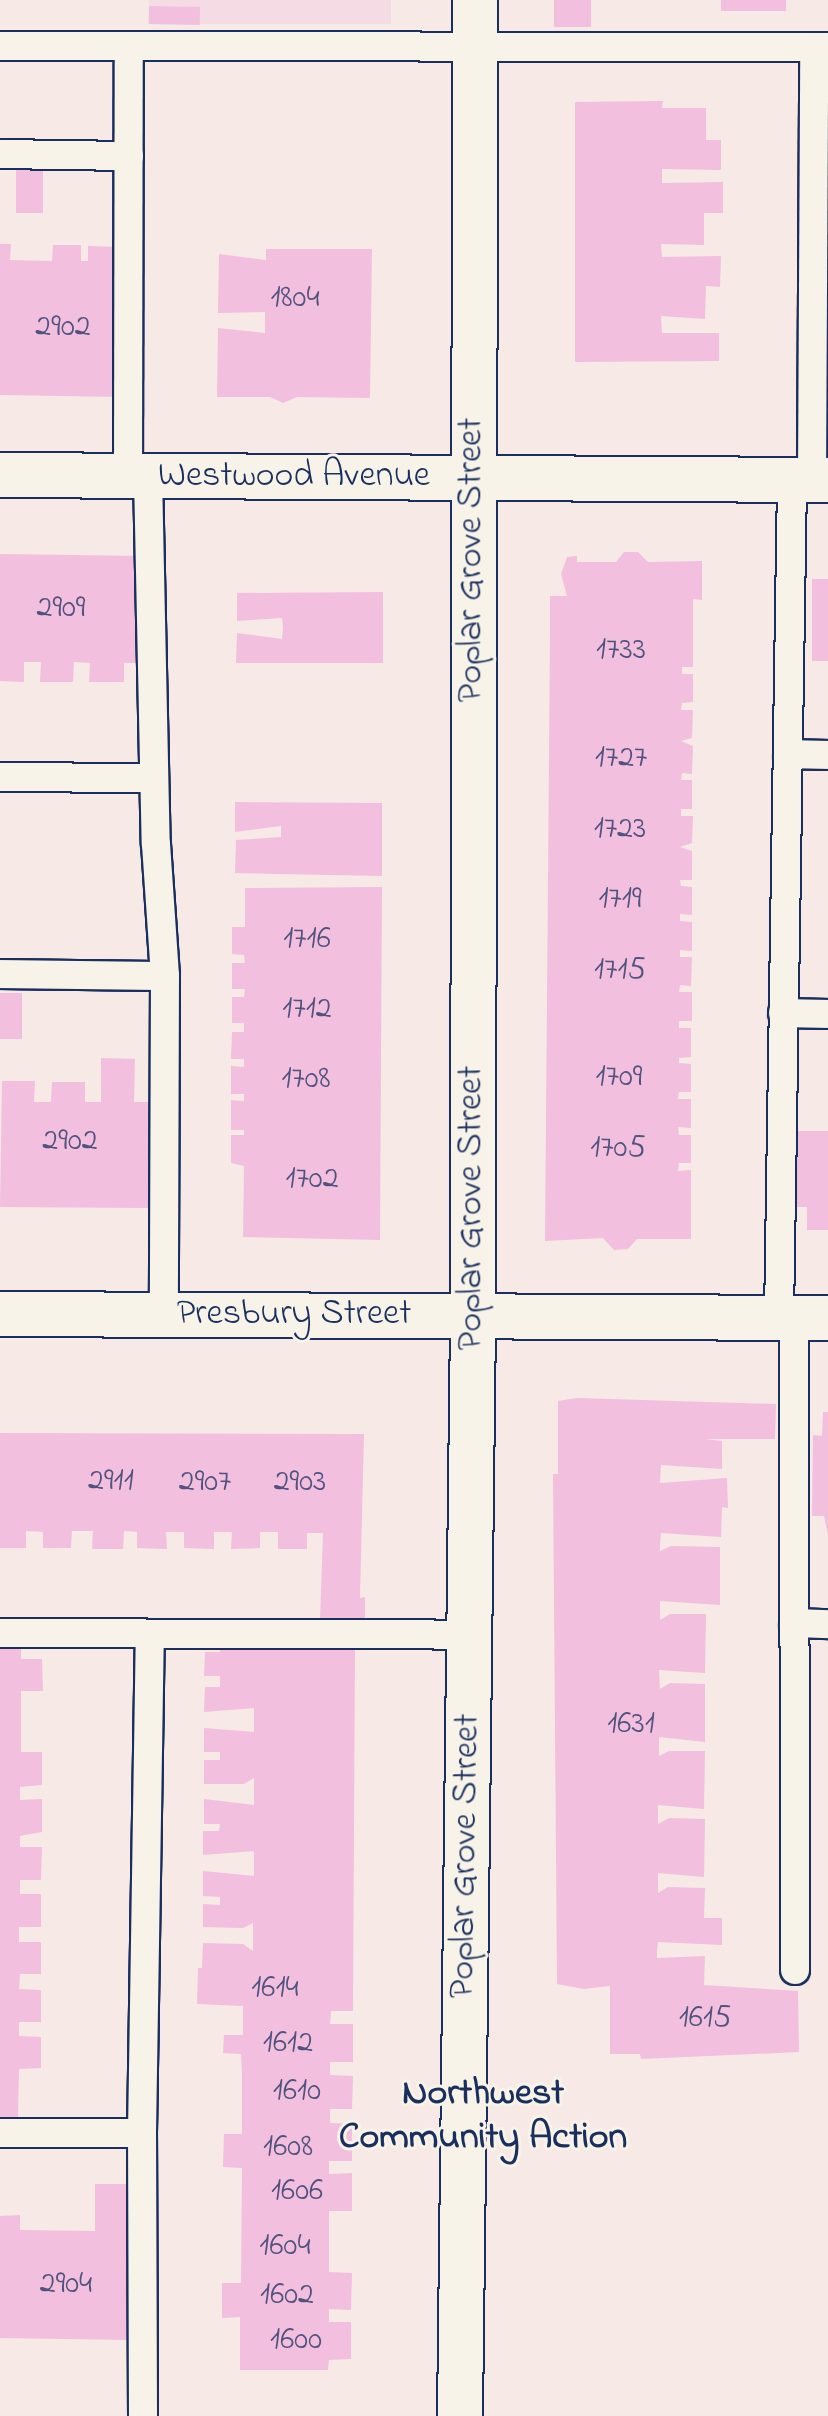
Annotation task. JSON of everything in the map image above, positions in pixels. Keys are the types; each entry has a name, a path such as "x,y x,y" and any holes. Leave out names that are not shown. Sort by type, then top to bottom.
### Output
{"street":[{"name":"Poplar Grove Street","path":"460,2416 473,1316 475,0"},
{"name":"Westwood Avenue","path":"0,475 811,480"},
{"name":"Presbury Street","path":"0,1314 800,1318"}],"lane":[{"path":"0,46 821,47 811,480 788,754 783,1013 800,1318 794,1623 795,1970"},
{"path":"129,46 138,476 165,976 164,1315"},
{"path":"0,154 129,156"},
{"path":"788,754 828,755"},
{"path":"0,777 154,778"},
{"path":"0,974 165,976"},
{"path":"783,1013 828,1014"},
{"path":"794,1623 828,1624"},
{"path":"0,1633 469,1635"},
{"path":"143,2416 142,2133 150,1634"},
{"path":"0,2133 142,2133"}],"shaded area":[{"path":"149,0 391,0 391,24 149,24"}],"building":[{"path":"554,0 591,0 591,27 554,27"},
{"path":"721,0 786,0 786,11 721,11"},
{"path":"149,6 200,7 200,25 149,24"},
{"path":"663,101 662,108 706,108 706,140 721,140 721,170 662,169 662,183 723,182 723,213 704,213 704,245 661,244 662,257 721,256 720,287 706,286 705,319 661,316 662,333 719,333 719,361 575,362 575,102"},
{"path":"16,169 43,169 43,213 16,213"},
{"path":"0,244 11,244 10,260 52,261 53,245 81,245 81,261 88,261 88,246 121,247 119,397 0,395"},
{"path":"266,249 372,249 370,398 297,397 283,403 270,397 217,397 218,328 265,333 265,312 218,313 219,254 266,260"},
{"path":"624,552 638,552 648,562 702,561 702,600 693,599 693,667 682,667 682,674 693,674 693,702 682,703 681,710 693,710 692,738 681,741 693,746 692,774 682,773 681,780 692,780 692,809 681,809 681,816 693,816 692,843 680,847 692,851 692,880 680,880 681,886 692,887 692,915 680,914 680,921 692,922 692,951 680,950 680,957 692,957 691,986 680,985 679,992 692,992 692,1021 679,1021 679,1028 691,1028 691,1057 679,1058 679,1063 691,1064 691,1092 679,1092 678,1099 691,1099 691,1128 678,1127 679,1135 691,1135 691,1163 679,1163 678,1171 691,1170 691,1239 637,1239 628,1249 614,1250 603,1238 545,1241 550,596 567,596 561,574 567,557 577,556 577,562 616,562"},
{"path":"0,554 142,556 138,663 124,663 124,682 89,682 90,663 74,662 73,682 40,682 41,662 24,662 24,682 0,681"},
{"path":"812,579 828,579 828,661 812,661"},
{"path":"383,592 383,663 236,663 237,633 282,639 283,628 282,618 237,621 237,593"},
{"path":"235,802 382,803 382,876 235,873 236,840 281,837 281,826 235,832"},
{"path":"382,887 380,1240 243,1237 244,1166 231,1163 231,1135 244,1135 244,1130 231,1130 231,1100 244,1101 244,1094 231,1094 231,1066 244,1067 244,1059 231,1059 232,1032 244,1032 244,1023 232,1023 232,997 244,997 245,989 232,989 232,963 245,963 244,955 232,954 232,927 245,927 245,888"},
{"path":"0,993 22,993 22,1039 0,1039"},
{"path":"101,1058 135,1059 134,1102 152,1102 150,1208 0,1207 2,1081 35,1081 34,1102 51,1102 52,1082 85,1082 85,1102 101,1102"},
{"path":"796,1131 828,1131 828,1230 807,1230 807,1207 795,1207"},
{"path":"577,1398 776,1404 775,1439 706,1439 722,1441 722,1469 661,1465 660,1483 727,1478 728,1508 722,1507 721,1537 661,1533 660,1551 671,1546 720,1547 720,1605 660,1601 660,1620 670,1614 706,1614 705,1673 659,1670 660,1689 670,1683 705,1684 705,1742 659,1737 659,1756 669,1751 705,1751 704,1809 658,1805 658,1824 669,1818 705,1819 704,1877 658,1873 658,1893 668,1887 705,1888 704,1918 722,1918 722,1945 658,1942 657,1958 705,1956 704,1985 798,1991 799,2052 641,2059 640,2054 610,2054 610,1986 584,1989 557,1984 553,1474 558,1474 558,1401"},
{"path":"823,1412 828,1412 828,1535 824,1516 812,1516 813,1435 822,1436"},
{"path":"0,1433 364,1434 360,1598 365,1597 365,1623 320,1621 323,1533 307,1533 307,1549 278,1549 278,1532 260,1532 260,1548 231,1549 232,1532 214,1532 214,1549 184,1548 184,1532 166,1532 167,1549 137,1548 137,1532 124,1531 123,1549 92,1549 93,1531 72,1531 71,1548 43,1548 43,1532 26,1531 26,1548 0,1548"},
{"path":"0,1646 21,1646 21,1659 42,1659 43,1691 21,1691 21,1752 42,1752 42,1785 20,1787 20,1800 42,1799 42,1832 20,1836 20,1847 42,1847 41,1880 20,1880 20,1894 41,1894 41,1927 19,1927 19,1942 41,1942 41,1974 20,1974 19,1989 41,1990 41,2022 19,2022 19,2036 41,2037 41,2068 19,2069 18,2119 0,2119"},
{"path":"220,1646 355,1646 353,2011 331,2011 330,2024 353,2024 353,2062 330,2062 330,2075 353,2076 352,2109 330,2109 330,2123 352,2124 352,2161 329,2161 329,2174 352,2173 352,2211 329,2211 329,2272 352,2273 351,2310 329,2309 329,2322 351,2322 351,2359 329,2360 328,2370 240,2370 240,2317 222,2318 222,2283 241,2283 242,2168 223,2167 224,2134 242,2134 241,2054 223,2053 224,2035 243,2035 243,2006 197,2004 198,1968 202,1968 203,1943 243,1944 253,1951 253,1923 243,1928 203,1927 203,1904 220,1905 220,1897 203,1896 203,1871 254,1876 254,1851 203,1855 203,1831 219,1831 220,1824 204,1824 204,1799 254,1805 254,1778 244,1784 204,1784 204,1760 220,1760 220,1752 204,1752 204,1728 254,1732 254,1708 204,1712 205,1687 220,1687 220,1676 204,1676 205,1652 220,1652"},
{"path":"95,2184 131,2184 130,2340 0,2338 0,2216 20,2215 20,2230 95,2231"}],"district":[{"name":"Northwest Community Action","path":"483,2117"}]}
